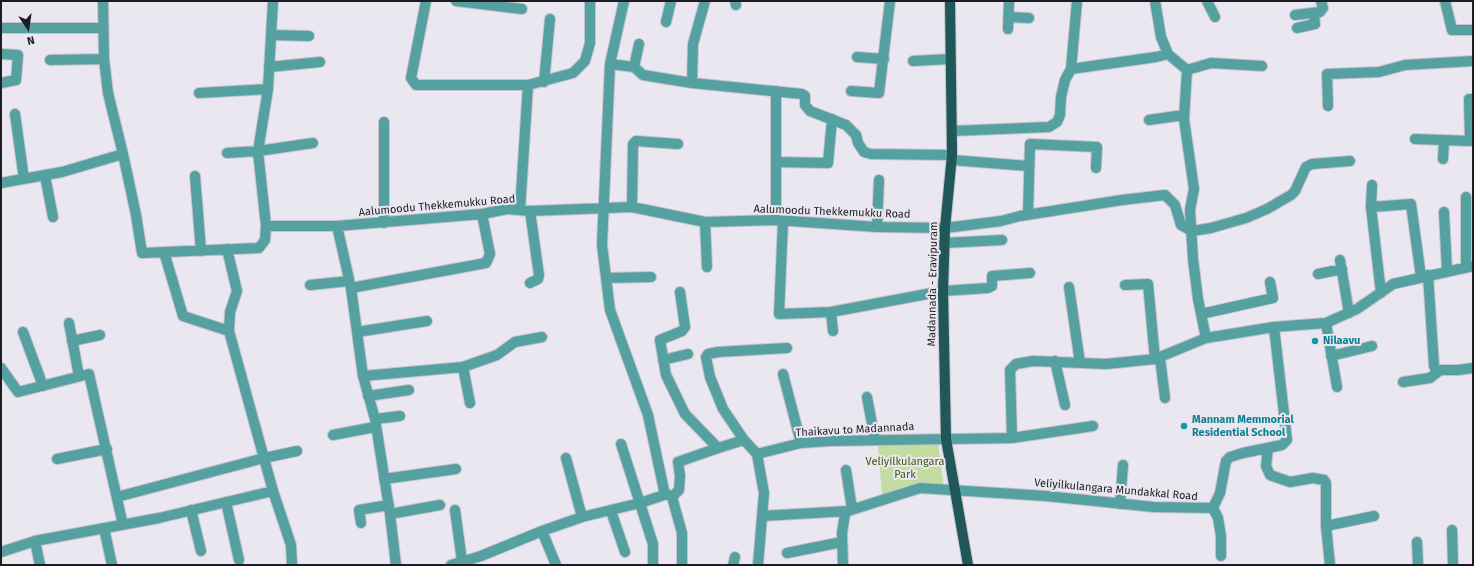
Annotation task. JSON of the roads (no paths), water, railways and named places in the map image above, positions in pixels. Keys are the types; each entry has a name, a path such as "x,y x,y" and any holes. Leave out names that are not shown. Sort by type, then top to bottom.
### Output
{"main road":[{"name":"Madannada - Eravipuram","path":"950,1 952,157 945,228 943,291 946,439 968,565"}],"street":[{"path":"103,1 104,59 108,93 136,215 142,253 259,248 264,240 266,226 258,151 268,89 273,1"},
{"path":"426,1 411,78 416,86 528,85 544,82 573,73 585,61 590,44 590,1"},
{"path":"456,1 522,9"},
{"path":"624,1 610,64 602,245 610,310 648,415 668,496 682,533 682,565"},
{"path":"666,22 671,1"},
{"path":"692,83 693,44 705,1"},
{"path":"851,91 879,93 890,1"},
{"path":"1008,29 1009,1"},
{"path":"952,131 1049,127 1057,122 1060,115 1061,97 1065,80 1071,69 1077,1"},
{"path":"1155,1 1161,37 1168,54 1187,70"},
{"path":"1207,1 1215,17"},
{"path":"1295,15 1314,14 1320,12 1323,8 1321,1"},
{"path":"1445,1 1452,30 1473,30"},
{"path":"1297,28 1315,24 1314,14"},
{"path":"1009,17 1029,18"},
{"path":"544,82 550,19"},
{"path":"1,28 103,28"},
{"path":"271,35 309,36"},
{"path":"634,67 639,44"},
{"path":"1,54 18,56 16,80 1,83"},
{"path":"1071,69 1168,54"},
{"path":"857,57 884,59"},
{"path":"50,60 104,59"},
{"path":"913,61 950,59"},
{"path":"1328,106 1326,74 1378,72 1405,65 1473,60"},
{"path":"270,67 320,62"},
{"path":"1187,70 1211,63 1262,66"},
{"path":"610,64 634,67 643,75 692,83 802,94 805,96 805,105 810,111 846,126 856,135 858,143 864,152 871,154 952,157 1028,166"},
{"path":"1187,70 1184,115 1186,143 1191,163 1194,189 1190,210 1196,279 1206,338"},
{"path":"528,85 525,210 539,275 538,279 530,283"},
{"path":"199,93 268,89"},
{"path":"776,91 776,162 779,220 779,314 831,312 943,291 988,288 992,286 992,276 1030,273"},
{"path":"1415,139 1470,141 1469,99 1473,99"},
{"path":"15,114 24,179"},
{"path":"1149,120 1184,115"},
{"path":"776,162 828,163 832,119"},
{"path":"384,122 384,223"},
{"path":"632,207 633,144 636,140 678,144"},
{"path":"1443,159 1444,140"},
{"path":"228,153 258,151 313,143"},
{"path":"1028,214 1028,166 1030,144 1097,147 1096,168"},
{"path":"1,183 45,176 123,154"},
{"path":"1192,231 1211,228 1246,218 1267,209 1291,195 1306,167 1312,164 1350,161"},
{"path":"45,176 53,217"},
{"path":"195,176 201,251"},
{"path":"877,227 879,180"},
{"path":"1372,185 1372,207 1381,293"},
{"name":"Aalumoodu Thekkemukku Road","path":"266,226 337,226 384,223 482,214 507,209 525,210 632,207 705,222 779,220 877,227 945,228 1001,222 1028,214 1166,195 1175,205 1181,225 1192,231"},
{"path":"1012,438 1010,370 1016,364 1025,361 1055,361 1106,364 1157,358 1206,338 1274,327 1326,323 1349,313 1393,284 1469,267 1466,197"},
{"path":"1372,207 1411,204 1424,276 1434,366 1436,370 1439,371"},
{"path":"1444,212 1447,271"},
{"path":"310,285 350,284 486,263 490,254 482,214"},
{"path":"705,222 707,267"},
{"path":"337,226 350,284 363,376 375,423 390,510 396,565"},
{"path":"944,244 1002,240"},
{"path":"227,249 237,291 230,312 230,331 272,491 291,545 292,565"},
{"path":"164,252 183,316 230,331"},
{"path":"1318,274 1341,264 1349,313"},
{"path":"606,278 651,277"},
{"path":"1201,314 1273,298 1270,282"},
{"path":"1125,285 1148,284 1157,358 1165,398"},
{"path":"1070,287 1080,363"},
{"path":"680,292 685,327 682,331 660,340 666,375 685,414 718,448"},
{"path":"831,312 833,331"},
{"path":"357,332 427,321"},
{"path":"69,323 79,376"},
{"path":"1326,323 1337,387"},
{"name":"Veliyilkulangara Mundakkal Road","path":"762,516 850,510 920,488 1046,496 1169,508 1213,508 1220,493 1226,461 1230,457 1282,445 1287,440 1274,327"},
{"path":"23,332 43,386"},
{"path":"72,341 100,335"},
{"path":"363,376 463,367 497,355 515,342 542,337"},
{"path":"1331,356 1372,346"},
{"path":"758,565 764,493 757,454 744,440 723,409 710,377 706,357 708,354 718,352 787,348"},
{"path":"664,360 688,354"},
{"path":"1055,361 1065,405"},
{"path":"463,367 470,403"},
{"path":"1,368 18,392 89,374 123,524"},
{"path":"1403,382 1430,378 1439,371 1473,368"},
{"path":"783,374 801,443"},
{"path":"368,396 409,390"},
{"path":"867,397 875,440"},
{"path":"333,435 400,416"},
{"name":"Thaikavu to Madannada","path":"757,454 801,443 875,440 1012,438 1093,426"},
{"path":"451,565 462,561 482,560 542,531 582,517 668,496 679,490 680,476 678,462 744,440"},
{"path":"621,444 653,544 653,565"},
{"path":"1268,448 1266,466 1270,475 1290,482 1313,478 1324,480 1327,496 1326,526 1330,565"},
{"path":"57,459 106,449"},
{"path":"117,497 264,458 297,451"},
{"path":"566,458 582,517"},
{"path":"1120,504 1124,465"},
{"path":"384,479 456,469"},
{"path":"843,565 842,524 845,514 850,510 846,470"},
{"path":"1,552 36,541 191,510 272,491"},
{"path":"226,502 239,560"},
{"path":"361,523 359,510 390,510 440,505"},
{"path":"1213,508 1218,518 1221,556"},
{"path":"191,510 201,551"},
{"path":"454,510 462,561"},
{"path":"611,511 625,552"},
{"path":"1326,526 1374,516"},
{"path":"104,528 112,565"},
{"path":"1452,530 1453,565"},
{"path":"542,531 556,565"},
{"path":"36,541 40,565"},
{"path":"787,553 842,542"},
{"path":"1417,542 1418,565"}],"place":[{"name":"Nilaavu","path":"1315,341"},
{"name":"Mannam Memmorial Residential School","path":"1184,426"}],"park label":[{"name":"Veliyilkulangara Park","path":"905,468"}]}
